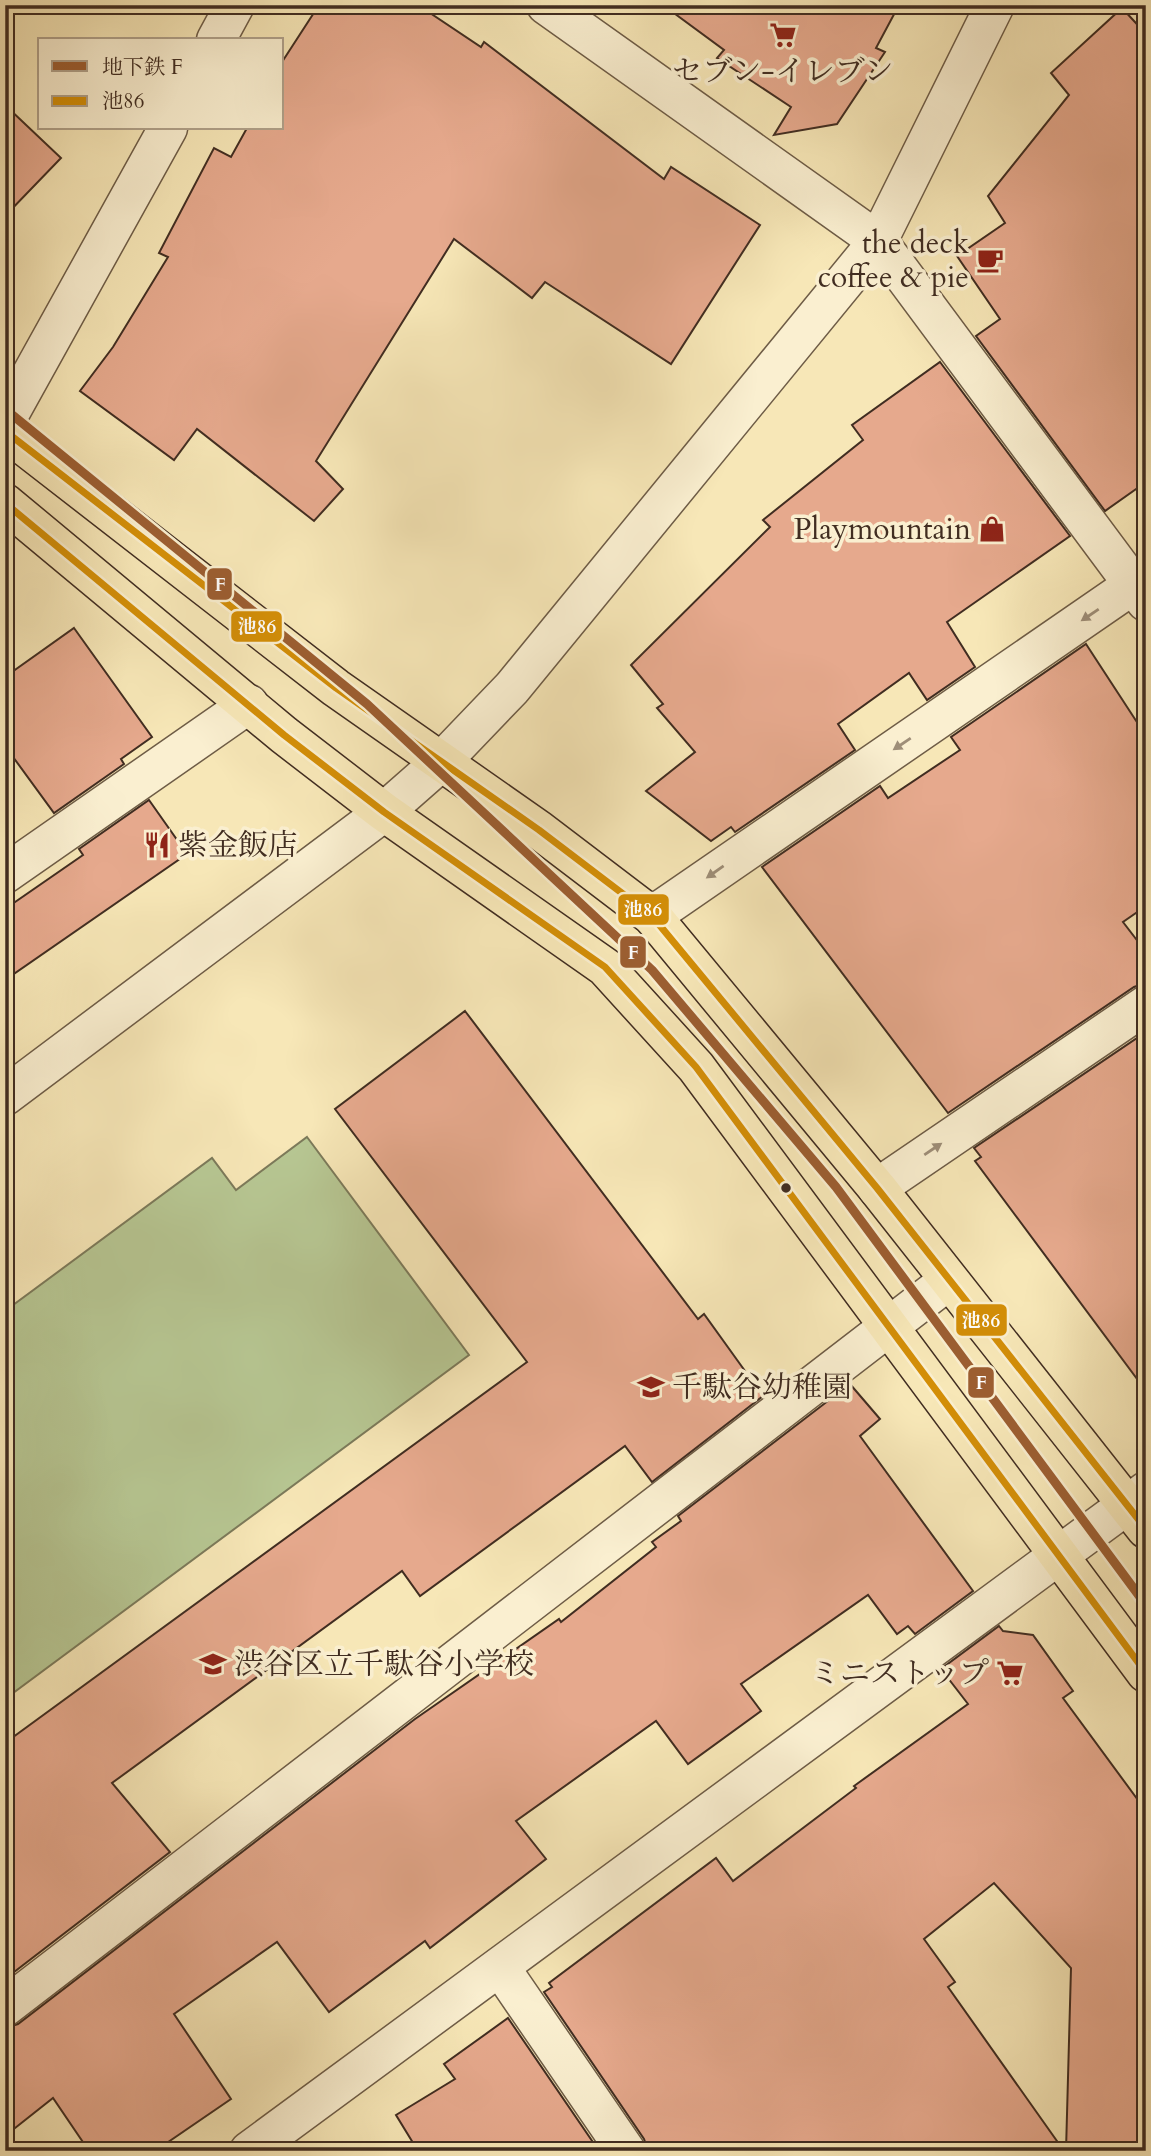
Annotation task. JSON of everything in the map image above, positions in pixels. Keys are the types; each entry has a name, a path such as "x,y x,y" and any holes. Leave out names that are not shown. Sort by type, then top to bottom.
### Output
{"main road":[{"path":"5,431 336,688 442,761 652,916 877,1188 948,1281 1140,1508"},
{"path":"5,503 384,812 606,967 696,1068 1146,1673"}],"street":[{"path":"217,38 235,5"},
{"path":"546,5 878,241 1142,587 652,916"},
{"path":"5,1096 384,812 442,761 512,688 878,241 995,5"},
{"path":"5,422 167,130"},
{"path":"5,874 249,704"},
{"path":"877,1188 1146,1005"},
{"path":"5,2007 948,1281"},
{"path":"248,2151 1059,1555 1140,1508"},
{"path":"500,1967 626,2151"}],"green space":[{"path":"307,1137 469,1355 5,1699 5,1311 212,1158 236,1190"}],"building":[{"path":"319,5 418,5 481,47 484,42 664,179 671,167 760,225 671,364 545,282 532,298 454,239 316,461 343,489 314,521 197,429 174,460 80,391 113,347 168,257 159,253 214,148 231,157 246,130 284,130 284,59"},
{"path":"663,5 899,5 876,48 885,52 837,124 774,135 791,107 717,58 724,50"},
{"path":"1122,8 1146,34 1146,482 1105,511 976,336 1000,319 957,256 1005,223 988,196 1069,95 1051,73"},
{"path":"5,105 61,158 5,216"},
{"path":"940,362 1070,536 947,622 975,667 927,700 909,673 838,724 855,750 735,832 731,827 711,841 646,791 695,752 657,708 663,704 631,665 770,527 763,520 863,440 852,425"},
{"path":"74,628 152,737 121,759 124,764 54,813 5,746 5,677"},
{"path":"1086,644 1146,736 1146,906 1123,922 1146,952 1146,983 1134,987 948,1113 762,867 880,786 888,798 960,750 951,737"},
{"path":"149,800 187,854 5,980 5,909 83,855 79,849"},
{"path":"465,1011 698,1319 704,1314 763,1396 652,1482 625,1446 420,1596 402,1571 112,1783 170,1852 5,1979 5,1743 527,1362 335,1109"},
{"path":"1146,1032 1146,1391 975,1161 981,1157 974,1148"},
{"path":"850,1384 880,1419 860,1436 973,1591 915,1634 908,1626 897,1634 868,1595 741,1684 761,1711 688,1764 656,1721 516,1821 546,1859 430,1948 425,1941 329,2012 277,1942 174,2014 231,2099 155,2151 89,2151 53,2098 5,2136 5,2028 18,2024 415,1719 559,1619 561,1622 656,1547 652,1542 681,1521 678,1516"},
{"path":"999,1626 1003,1631 1033,1635 1073,1691 1063,1698 1146,1811 1146,2151 1066,2151 1071,1968 994,1883 924,1939 955,1982 948,1987 1064,2151 648,2151 644,2139 544,1992 552,1987 549,1983 716,1858 733,1881 856,1788 854,1786 968,1704 941,1669"},
{"path":"508,2018 599,2151 418,2151 396,2115 455,2079 444,2064"}],"metro line":[{"name":"F","path":"5,409 367,704 652,970 836,1187 1146,1605"}],"transit line":[{"name":"池86","path":"5,431 336,688 539,830 652,916 877,1188 1146,1529"},
{"name":"池86","path":"5,503 284,735 384,812 605,967 696,1067 1146,1673"}],"place":[{"name":"セブン-イレブン","path":"783,35"},
{"name":"the deck coffee & pie","path":"990,260"},
{"name":"Playmountain","path":"992,529"},
{"name":"紫金飯店","path":"157,845"},
{"name":"千駄谷幼稚園","path":"651,1387"},
{"name":"渋谷区立千駄谷小学校","path":"213,1664"},
{"name":"ミニストップ","path":"1010,1673"}]}
